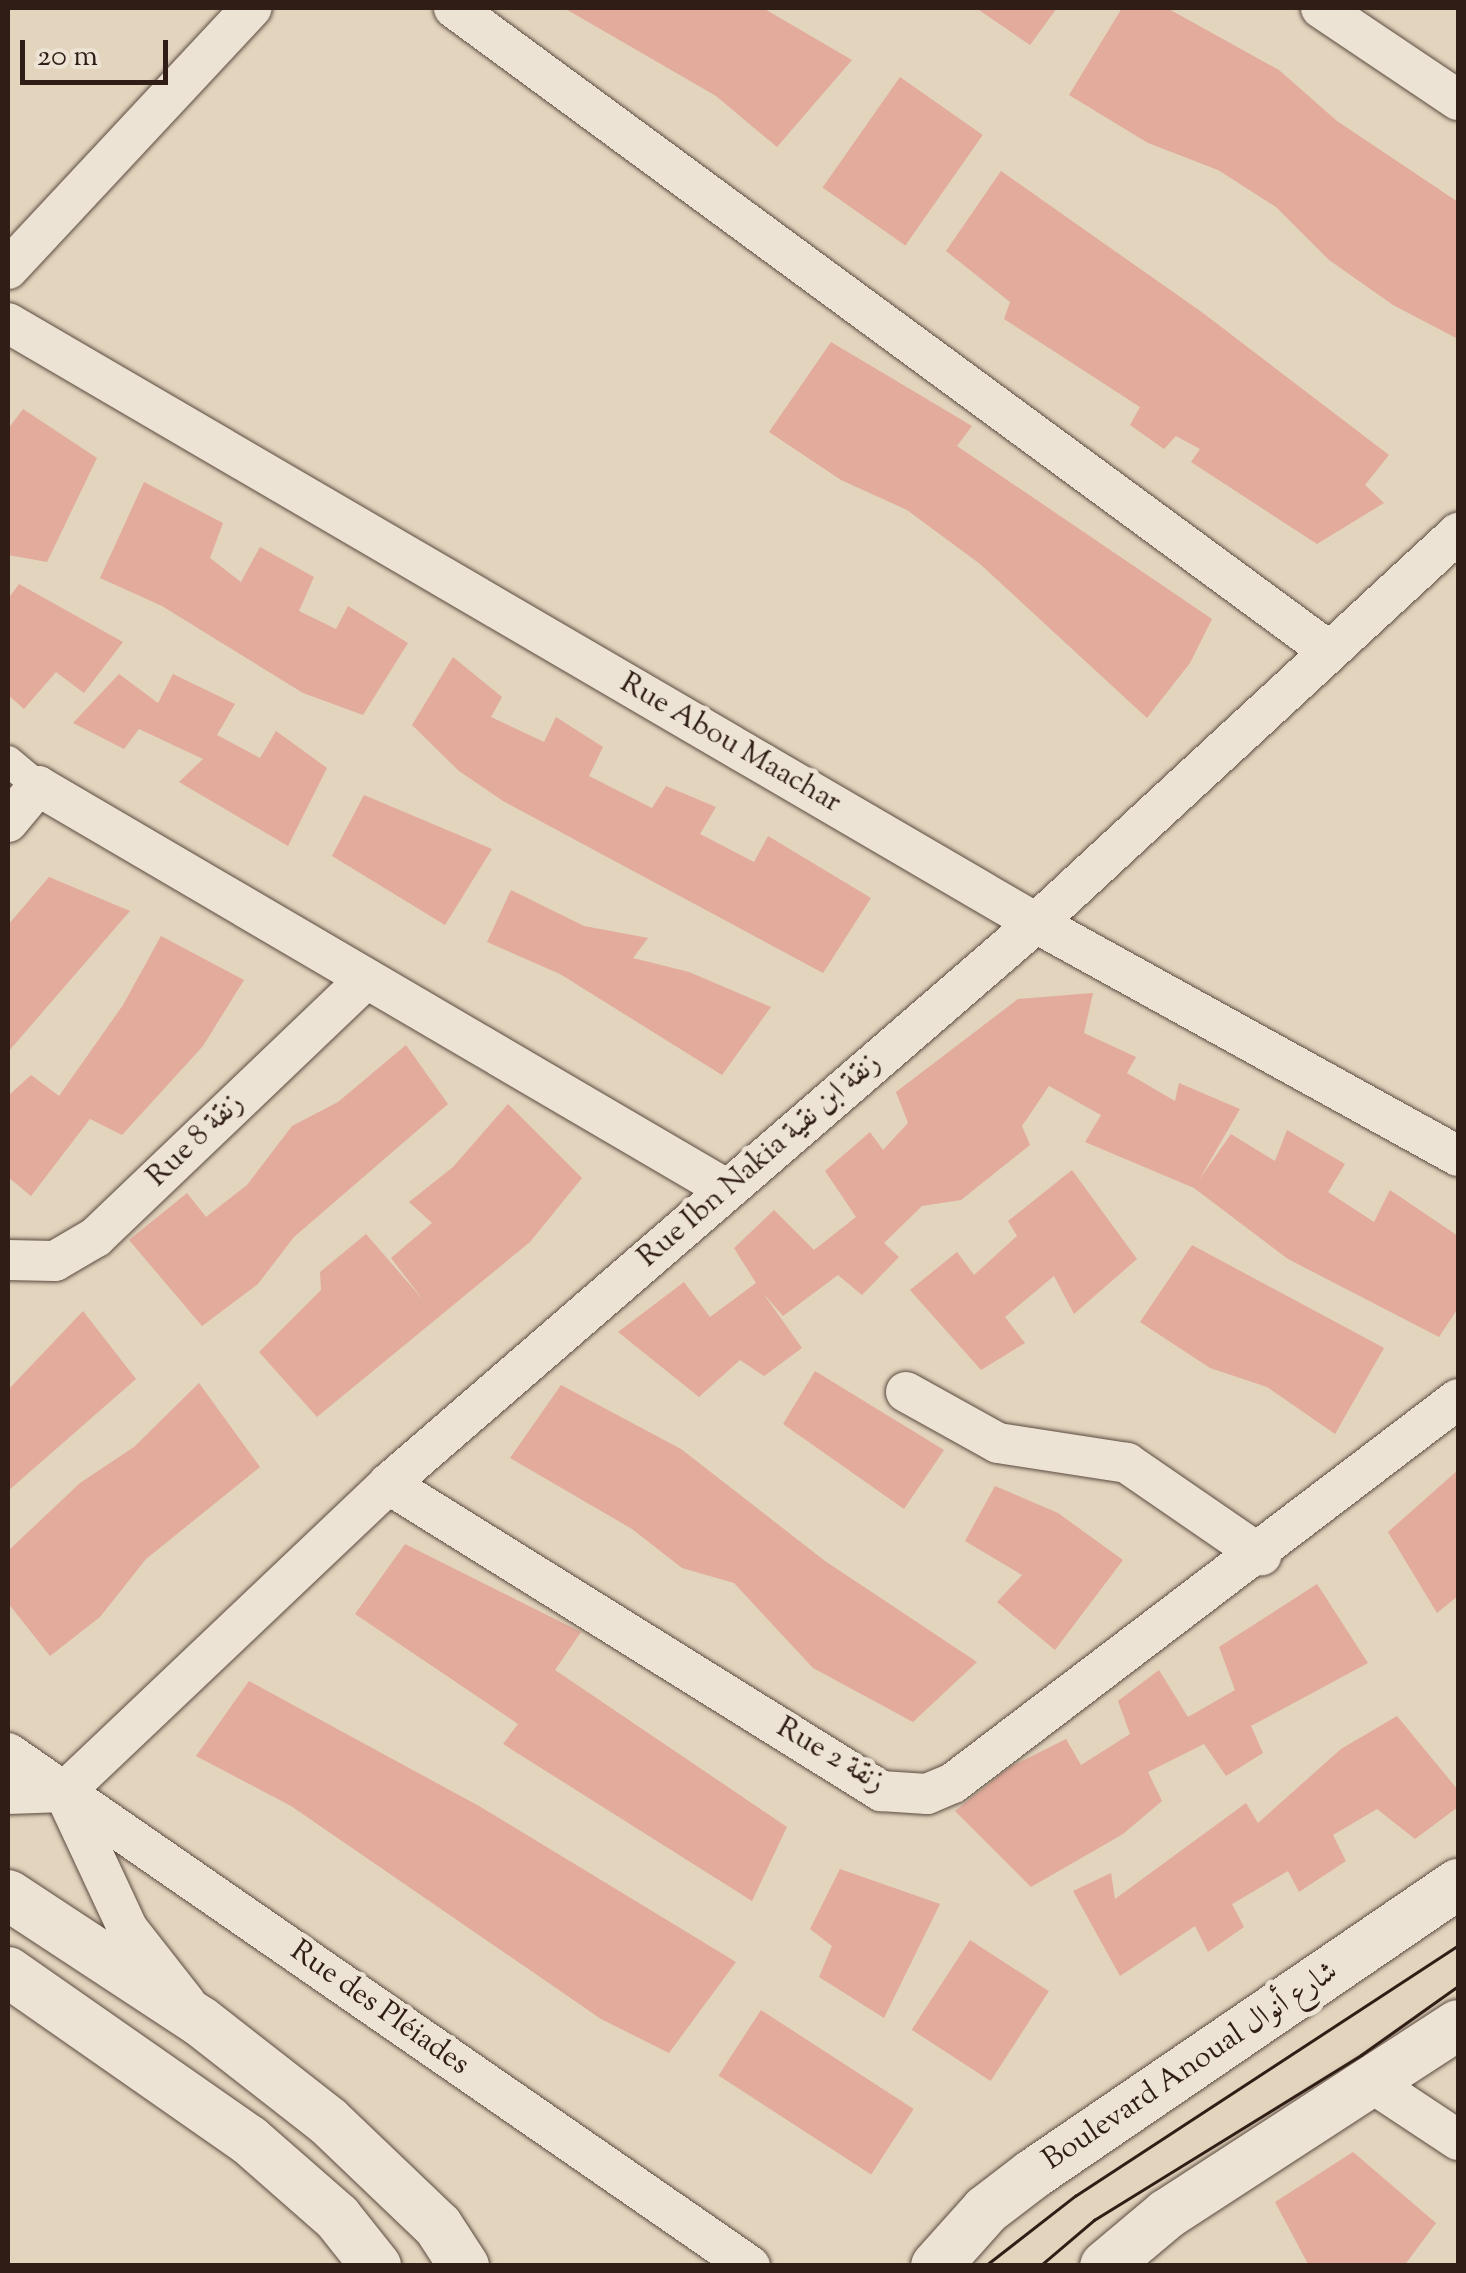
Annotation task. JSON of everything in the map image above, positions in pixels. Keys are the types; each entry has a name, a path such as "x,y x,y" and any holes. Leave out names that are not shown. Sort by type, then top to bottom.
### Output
{"street":[{"path":"8,269 251,8"},
{"path":"454,8 1329,651"},
{"path":"1321,8 1458,100"},
{"name":"Rue Abou Maachar","path":"8,323 1036,922 1458,1156"},
{"name":"Rue Ibn Nakia زنقة ابن نقية","path":"64,1792 388,1484 1036,922 1458,533"},
{"path":"8,822 23,774 726,1190"},
{"name":"Rue 8 زنقة","path":"8,1260 55,1261 96,1237 366,979"},
{"path":"906,1392 998,1443 1127,1463 1260,1555"},
{"name":"Rue 2 زنقة","path":"388,1484 882,1791 906,1796 954,1783 1260,1555 1458,1399"},
{"name":"Rue des Pléiades","path":"8,1753 750,2266"},
{"path":"8,1794 64,1792 128,1930 200,2021"},
{"name":"Boulevard Anoual شارع أنوال","path":"936,2266 986,2210 1032,2174 1458,1884"},
{"path":"8,1895 200,2021 385,2172 438,2226 464,2266"},
{"path":"8,1972 250,2140 337,2217 376,2266"},
{"path":"1105,2266 1167,2214 1458,2024"},
{"path":"1369,2081 1458,2140"}],"building":[{"path":"564,8 763,8 852,60 777,147 716,96"},
{"path":"976,8 1057,8 1030,45"},
{"path":"1122,8 1167,8 1279,70 1337,121 1458,202 1458,339 1393,305 1329,260 1276,207 1218,170 1148,143 1069,95"},
{"path":"900,77 983,135 905,246 823,188"},
{"path":"1001,171 1203,313 1389,455 1365,485 1384,503 1317,544 1191,462 1200,449 1176,436 1164,449 1130,425 1140,407 1004,319 1010,302 946,251"},
{"path":"831,342 972,426 957,446 1212,619 1190,663 1147,718 980,564 907,510 841,480 769,432"},
{"path":"23,409 97,458 47,562 8,555 8,429"},
{"path":"144,482 223,523 210,558 241,582 260,547 314,577 299,611 336,629 348,606 408,643 363,715 303,693 162,606 100,578"},
{"path":"19,584 123,642 84,693 56,672 24,709 8,695 8,599"},
{"path":"453,657 502,697 491,717 544,742 556,717 603,747 589,776 652,808 666,786 716,807 700,834 754,862 768,836 871,898 823,973 503,801 459,771 412,725"},
{"path":"119,674 158,703 173,674 235,704 217,735 260,758 276,731 327,768 288,846 179,782 203,759 139,729 124,749 73,723"},
{"path":"364,795 492,849 445,925 332,856"},
{"path":"49,877 130,911 8,1052 8,925"},
{"path":"511,890 584,926 648,938 633,958 689,972 771,1007 722,1075 560,974 487,942"},
{"path":"161,936 244,980 203,1046 122,1135 90,1119 31,1196 8,1177 8,1096 31,1075 59,1096 123,1005"},
{"path":"1093,993 1084,1033 1136,1057 1127,1073 1175,1101 1179,1083 1240,1109 1199,1180 1231,1134 1275,1161 1287,1130 1345,1164 1328,1192 1374,1222 1390,1190 1458,1236 1458,1308 1439,1337 1288,1259 1194,1188 1085,1142 1101,1115 1049,1086 1022,1126 1030,1145 961,1200 922,1206 884,1243 899,1257 862,1295 838,1275 783,1316 763,1293 802,1348 764,1376 740,1360 699,1397 618,1332 684,1282 710,1317 756,1283 734,1248 774,1210 814,1250 856,1217 825,1171 870,1132 883,1150 908,1123 896,1092 1018,999"},
{"path":"406,1045 448,1104 294,1237 258,1284 202,1326 129,1240 187,1193 206,1217 247,1185 292,1126 338,1102"},
{"path":"508,1104 582,1178 530,1242 317,1417 259,1352 321,1290 320,1272 366,1234 424,1301 391,1258 432,1223 409,1202 453,1167"},
{"path":"1072,1170 1137,1259 1074,1314 1054,1276 1005,1317 1025,1343 981,1370 910,1290 957,1252 974,1275 1017,1236 1008,1221"},
{"path":"1192,1245 1384,1348 1335,1434 1267,1387 1210,1368 1140,1322"},
{"path":"83,1311 136,1379 8,1491 8,1390"},
{"path":"815,1371 944,1450 904,1509 783,1424"},
{"path":"199,1383 260,1467 146,1559 100,1617 50,1656 8,1603 8,1551 80,1483 134,1447"},
{"path":"561,1385 681,1449 825,1561 977,1662 913,1722 813,1668 734,1583 682,1568 632,1529 510,1458"},
{"path":"1458,1470 1458,1596 1437,1613 1388,1532"},
{"path":"995,1486 1058,1513 1123,1560 1055,1650 997,1602 1022,1575 965,1541"},
{"path":"405,1544 581,1632 555,1670 787,1827 752,1901 503,1744 518,1724 355,1614"},
{"path":"1317,1584 1368,1663 1251,1726 1263,1753 1226,1776 1204,1744 1148,1772 1162,1801 1123,1834 1031,1887 955,1811 1010,1767 1066,1739 1081,1765 1130,1734 1118,1701 1159,1670 1188,1717 1235,1690 1219,1647"},
{"path":"249,1681 479,1806 736,1962 669,2053 601,2019 291,1806 196,1756"},
{"path":"1397,1716 1458,1790 1458,1807 1415,1839 1377,1809 1333,1835 1346,1861 1299,1892 1288,1871 1232,1904 1244,1927 1208,1952 1195,1926 1120,1976 1073,1891 1111,1873 1115,1899 1246,1803 1258,1823 1341,1749"},
{"path":"840,1869 940,1904 884,2018 819,1977 832,1946 810,1929"},
{"path":"970,1940 1049,1991 991,2081 912,2030"},
{"path":"761,2010 914,2109 871,2175 719,2075"},
{"path":"1353,2152 1436,2223 1404,2266 1309,2266 1275,2202"}],"tram line":[{"path":"985,2266 1075,2196 1458,1945"},
{"path":"1040,2266 1094,2220 1361,2055 1458,1986"}]}
